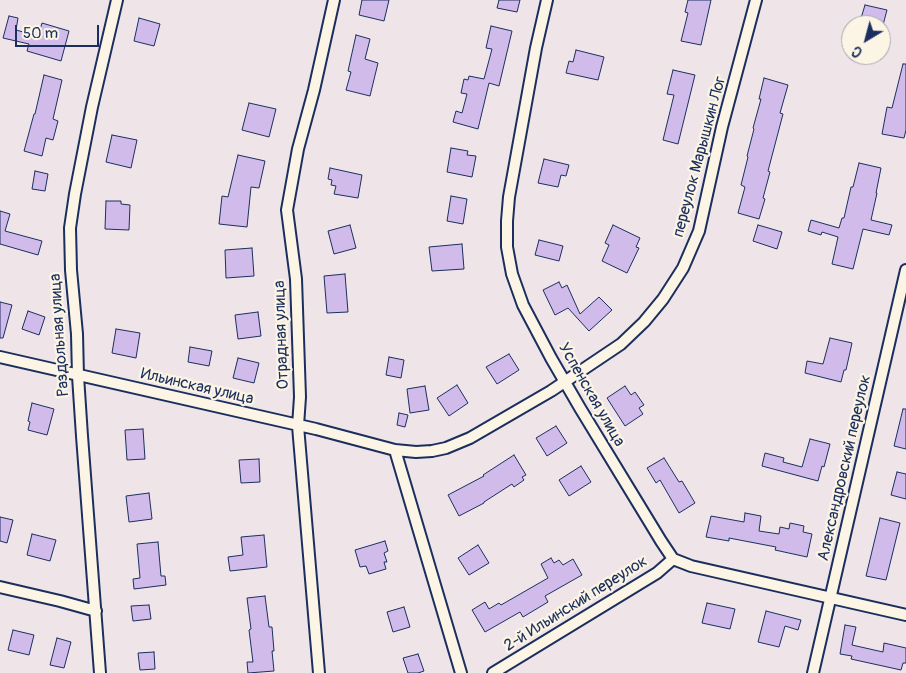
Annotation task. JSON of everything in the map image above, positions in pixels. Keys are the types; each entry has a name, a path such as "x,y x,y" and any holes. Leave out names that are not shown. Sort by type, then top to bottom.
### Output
{"street":[{"name":"Раздольная улица","path":"100,673 78,376 70,228 92,107 117,0"},
{"name":"Отрадная улица","path":"319,673 298,426 300,397 296,278 287,210 298,149 314,90 334,0"},
{"name":"Успенская улица","path":"547,0 536,48 509,197 507,247 512,274 523,305 551,358 673,559"},
{"name":"переулок Марышкин Лог","path":"395,450 432,451 446,448 470,438 566,381 621,344 644,322 663,299 683,268 699,231 722,127 756,0"},
{"name":"Александровский переулок","path":"813,673 906,270"},
{"name":"Ильинская улица","path":"0,357 395,450"},
{"path":"395,450 461,673"},
{"path":"673,559 691,566 906,615"},
{"name":"2-й Ильинский переулок","path":"493,673 657,573 673,559"},
{"path":"0,586 96,612"}],"building":[{"path":"362,0 389,0 384,21 359,15"},
{"path":"499,0 520,0 517,12 497,8"},
{"path":"688,0 711,0 701,45 681,41 688,13 685,12"},
{"path":"865,5 887,10 886,15 862,15"},
{"path":"9,16 18,18 16,30 38,36 42,23 69,31 61,61 27,51 29,44 3,38"},
{"path":"139,18 160,24 154,46 134,41"},
{"path":"491,26 512,31 499,86 489,83 478,129 453,122 456,111 462,113 467,94 461,93 464,79 468,80 469,76 484,79 492,49 486,48"},
{"path":"356,35 370,39 365,59 378,63 370,96 346,90 351,72 348,71"},
{"path":"576,50 604,57 598,80 566,73 569,61 573,62"},
{"path":"903,64 906,64 906,130 904,138 882,134 887,107 892,108"},
{"path":"673,70 695,75 678,144 663,140 674,95 667,94"},
{"path":"44,75 62,80 53,119 58,121 53,140 46,138 42,156 24,151"},
{"path":"764,78 788,85 780,113 783,114 768,171 770,172 763,198 765,199 759,219 738,213 745,187 741,185"},
{"path":"249,103 276,109 269,137 242,130"},
{"path":"112,135 137,140 131,168 106,162"},
{"path":"451,148 468,151 467,155 476,156 472,177 447,172"},
{"path":"238,155 265,161 259,188 251,187 247,227 219,224 222,196 228,197"},
{"path":"544,159 569,165 566,176 561,175 558,187 538,183"},
{"path":"859,163 881,168 871,220 892,225 889,235 863,229 853,269 832,264 838,237 822,232 821,235 808,231 811,220 839,228 842,218 844,218"},
{"path":"330,168 362,175 358,198 334,194 336,186 331,185 332,180 328,179"},
{"path":"35,171 48,174 45,191 32,189"},
{"path":"451,196 467,199 463,224 447,221"},
{"path":"106,201 121,201 121,204 130,205 129,230 105,229"},
{"path":"0,211 10,214 5,231 42,241 38,255 0,244"},
{"path":"350,225 356,248 334,254 328,231"},
{"path":"613,225 640,238 636,247 639,248 627,273 602,261 609,245 605,243"},
{"path":"758,225 782,232 777,249 753,241"},
{"path":"539,240 563,246 559,261 535,255"},
{"path":"462,244 464,269 432,271 429,247"},
{"path":"252,248 254,276 226,278 225,250"},
{"path":"345,274 348,312 327,313 324,276"},
{"path":"559,282 562,288 567,285 580,314 599,297 612,310 589,331 568,308 555,315 543,290"},
{"path":"0,302 12,305 3,338 0,338"},
{"path":"28,311 45,317 39,335 22,329"},
{"path":"258,312 261,336 238,339 235,315"},
{"path":"116,329 140,333 136,358 112,353"},
{"path":"830,338 852,343 846,370 844,370 841,382 805,373 807,361 823,364"},
{"path":"190,347 212,351 209,366 188,362"},
{"path":"509,354 519,370 497,384 486,367"},
{"path":"389,357 404,360 401,378 386,375"},
{"path":"238,358 259,363 254,383 233,378"},
{"path":"457,385 468,403 449,416 437,398"},
{"path":"425,386 429,410 410,413 407,389"},
{"path":"625,386 631,395 635,392 644,405 639,408 643,414 625,426 607,398"},
{"path":"32,403 54,409 47,435 28,430"},
{"path":"903,409 906,409 906,449 894,446"},
{"path":"399,413 408,415 405,427 397,425"},
{"path":"556,426 567,443 547,456 536,438"},
{"path":"143,429 145,459 127,460 125,430"},
{"path":"810,439 830,444 818,481 762,466 765,453 784,458 783,462 802,467"},
{"path":"514,455 526,475 522,477 524,480 514,487 512,484 484,503 459,516 448,495 484,476"},
{"path":"664,458 679,482 682,481 695,503 679,513 660,480 656,483 647,468"},
{"path":"259,459 260,482 241,483 239,460"},
{"path":"581,466 591,482 569,496 559,480"},
{"path":"897,472 906,474 906,499 891,495"},
{"path":"149,493 152,519 129,522 126,496"},
{"path":"745,513 761,516 759,531 779,534 780,527 789,529 790,523 804,526 803,532 812,534 807,557 775,550 776,547 729,538 729,541 706,537 711,516 744,522"},
{"path":"0,517 13,520 7,543 0,541"},
{"path":"880,518 900,523 886,580 866,576"},
{"path":"32,534 56,540 50,561 27,555"},
{"path":"264,535 267,567 230,571 228,557 243,555 241,537"},
{"path":"385,541 388,551 384,553 387,562 384,562 386,569 369,574 366,566 360,567 355,550"},
{"path":"158,542 161,576 165,576 166,585 134,589 133,579 140,578 137,544"},
{"path":"478,545 489,563 469,575 458,558"},
{"path":"551,558 554,563 559,560 563,565 573,559 582,575 545,596 548,602 523,617 520,612 485,632 472,610 485,602 489,609 499,603 501,605 548,578 541,564"},
{"path":"265,596 269,627 272,627 274,671 248,673 247,662 253,662 247,598"},
{"path":"707,603 735,609 730,629 702,623"},
{"path":"149,605 151,619 133,621 131,606"},
{"path":"404,607 410,627 393,632 387,612"},
{"path":"766,611 801,620 798,630 785,626 779,647 758,642"},
{"path":"845,625 856,627 852,645 883,652 884,643 906,648 906,663 903,663 901,670 851,659 852,656 840,654"},
{"path":"13,630 34,635 29,655 8,650"},
{"path":"57,638 71,642 64,668 50,665"},
{"path":"154,652 155,669 140,670 138,653"},
{"path":"418,654 424,671 408,673 403,658"}]}
